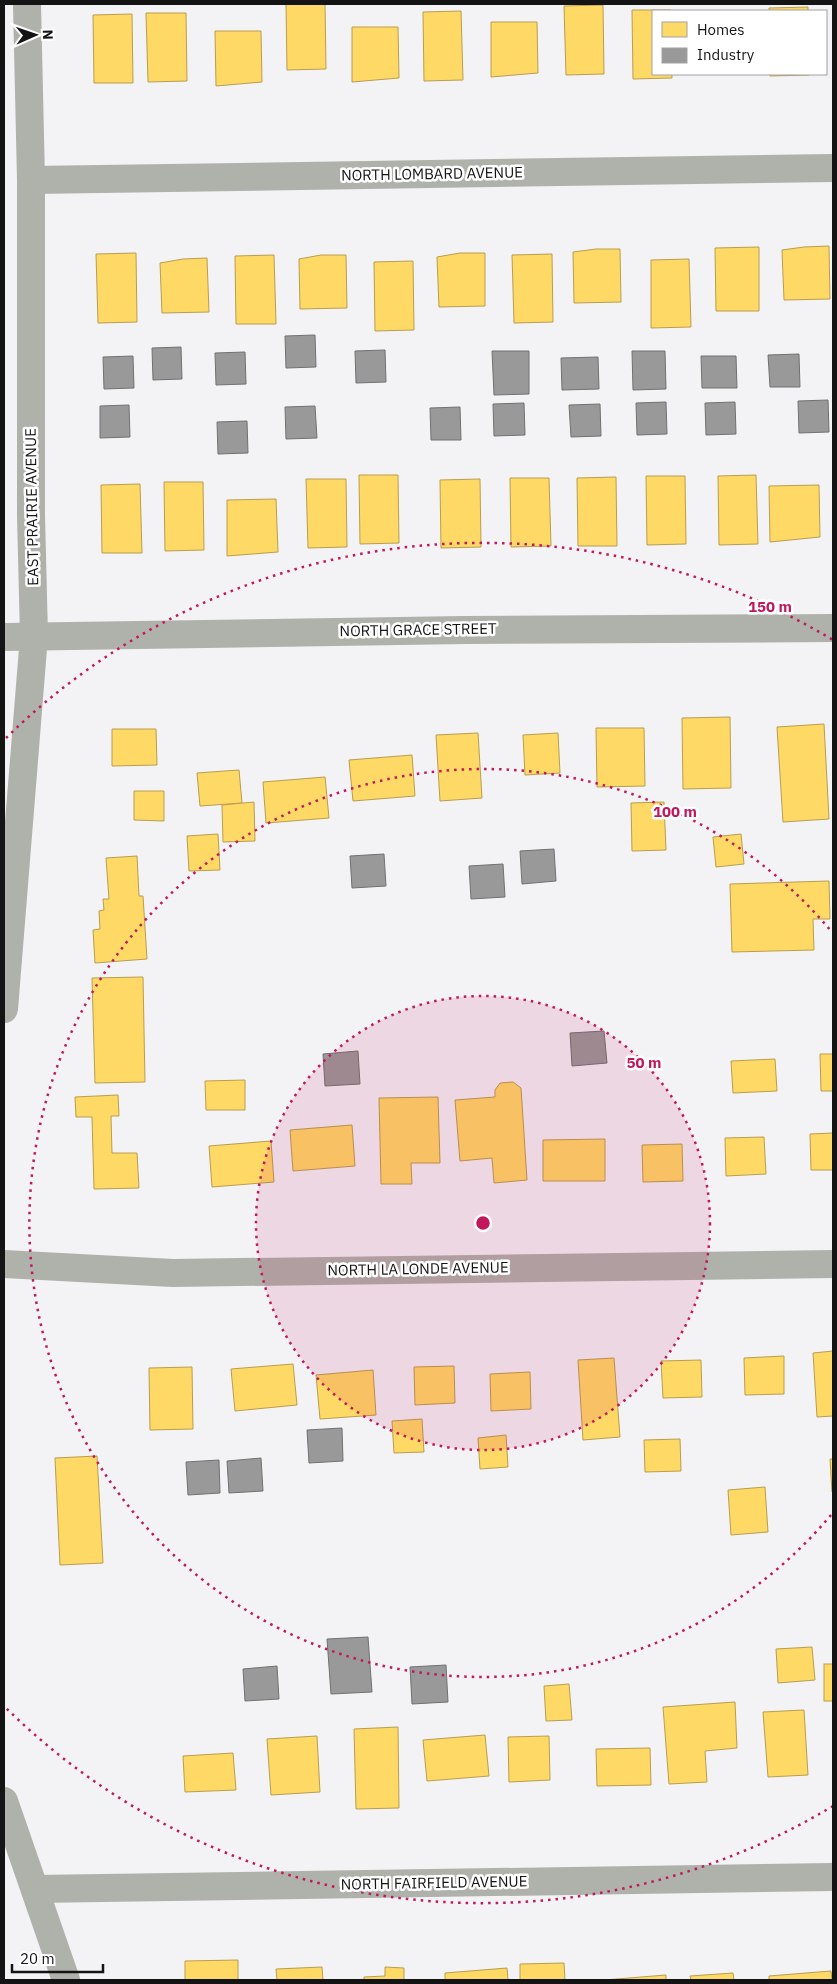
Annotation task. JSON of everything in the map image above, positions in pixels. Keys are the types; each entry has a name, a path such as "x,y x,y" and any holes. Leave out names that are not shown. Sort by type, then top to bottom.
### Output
{"street":[{"name":"EAST PRAIRIE AVENUE","path":"4,1009 34,636 31,516 31,180 27,4"},
{"name":"NORTH LOMBARD AVENUE","path":"31,180 833,168"},
{"name":"NORTH GRACE STREET","path":"4,637 465,630 833,628"},
{"name":"NORTH LA LONDE AVENUE","path":"4,1264 173,1273 833,1264"},
{"path":"4,1801 66,1980"},
{"name":"NORTH FAIRFIELD AVENUE","path":"36,1889 833,1876"}],"building: Homes":[{"path":"286,4 325,4 326,69 287,70"},
{"path":"603,5 604,74 566,75 564,6"},
{"path":"808,7 808,10 769,10 769,8"},
{"path":"632,10 652,10 652,75 672,75 672,78 633,79"},
{"path":"461,11 463,80 424,81 423,12"},
{"path":"146,13 186,13 187,81 148,82"},
{"path":"132,14 133,83 94,83 93,15"},
{"path":"491,22 537,22 538,73 491,77"},
{"path":"352,27 398,27 399,78 352,82"},
{"path":"215,31 261,31 262,82 216,86"},
{"path":"770,75 809,75 770,76"},
{"path":"829,246 830,299 784,300 782,250"},
{"path":"759,247 759,311 716,311 715,248"},
{"path":"596,249 620,249 621,302 574,303 573,252"},
{"path":"136,253 137,322 98,323 96,254"},
{"path":"460,253 485,253 485,306 439,307 437,257"},
{"path":"552,254 553,322 514,323 512,255"},
{"path":"274,255 276,324 236,324 235,256"},
{"path":"321,255 346,255 347,308 300,309 299,259"},
{"path":"207,258 209,312 162,313 160,263 183,259"},
{"path":"689,259 691,327 651,328 651,260"},
{"path":"413,261 414,330 375,331 374,262"},
{"path":"359,475 398,475 399,543 360,544"},
{"path":"756,475 758,544 719,545 718,476"},
{"path":"646,476 685,476 686,544 647,545"},
{"path":"616,477 617,546 578,546 577,478"},
{"path":"510,478 549,478 551,546 511,547"},
{"path":"306,479 346,479 347,547 308,548"},
{"path":"480,479 481,547 441,548 440,480"},
{"path":"164,482 203,482 204,550 165,551"},
{"path":"140,484 142,553 102,553 101,485"},
{"path":"819,485 820,537 770,542 769,486"},
{"path":"276,499 278,552 227,556 227,500"},
{"path":"730,717 731,788 683,789 682,718"},
{"path":"824,724 829,819 783,822 777,727"},
{"path":"596,728 644,728 645,786 597,787"},
{"path":"112,729 156,729 157,765 112,766"},
{"path":"478,733 482,798 440,801 436,735"},
{"path":"558,733 560,773 525,775 523,735"},
{"path":"412,755 415,796 353,801 349,760"},
{"path":"239,770 242,803 200,806 197,773"},
{"path":"325,777 329,818 266,823 263,782"},
{"path":"134,791 164,791 164,821 134,820"},
{"path":"254,802 255,841 223,842 222,805"},
{"path":"664,802 666,850 632,851 631,803"},
{"path":"218,834 220,870 189,871 187,836"},
{"path":"741,834 744,864 716,867 713,837"},
{"path":"137,856 139,896 143,896 147,959 95,963 93,930 100,929 99,911 104,910 103,899 109,899 106,858"},
{"path":"829,881 830,919 813,919 814,950 732,952 730,884"},
{"path":"143,977 145,1082 95,1083 92,978"},
{"path":"820,1054 833,1054 833,1091 821,1091"},
{"path":"775,1059 777,1091 733,1093 731,1061"},
{"path":"245,1080 245,1110 206,1110 205,1081"},
{"path":"513,1082 521,1088 527,1180 494,1183 492,1158 460,1161 455,1100 495,1097 495,1090 500,1083"},
{"path":"118,1095 119,1116 111,1116 112,1153 137,1153 139,1188 94,1189 92,1117 76,1117 75,1097"},
{"path":"438,1097 440,1163 411,1163 412,1184 381,1184 379,1098"},
{"path":"352,1125 355,1166 293,1171 290,1130"},
{"path":"833,1133 833,1170 811,1170 810,1134"},
{"path":"764,1137 766,1174 726,1176 725,1138"},
{"path":"605,1139 605,1181 543,1181 543,1140"},
{"path":"271,1141 274,1182 212,1187 209,1146"},
{"path":"682,1144 683,1181 643,1182 642,1145"},
{"path":"833,1351 833,1416 817,1417 813,1353"},
{"path":"784,1356 784,1394 745,1395 744,1358"},
{"path":"614,1358 620,1437 583,1440 578,1360"},
{"path":"701,1360 702,1397 663,1398 661,1361"},
{"path":"293,1364 297,1405 235,1411 231,1369"},
{"path":"454,1366 455,1403 415,1405 414,1367"},
{"path":"192,1367 193,1429 150,1430 149,1368"},
{"path":"373,1370 376,1415 320,1419 316,1375"},
{"path":"530,1372 531,1409 491,1411 490,1374"},
{"path":"422,1419 424,1452 394,1453 392,1421"},
{"path":"506,1435 508,1467 480,1469 478,1438"},
{"path":"680,1439 681,1471 645,1472 644,1440"},
{"path":"97,1456 103,1563 60,1565 55,1458"},
{"path":"830,1459 833,1459 833,1492 832,1492"},
{"path":"765,1487 768,1532 731,1535 728,1490"},
{"path":"812,1647 815,1680 778,1683 776,1649"},
{"path":"824,1664 833,1664 833,1701 824,1701"},
{"path":"569,1684 572,1720 546,1721 544,1686"},
{"path":"735,1702 737,1748 705,1751 707,1782 669,1784 663,1707"},
{"path":"804,1710 808,1775 768,1777 763,1712"},
{"path":"398,1727 399,1808 356,1809 354,1729"},
{"path":"485,1735 489,1776 427,1781 423,1740"},
{"path":"317,1736 320,1792 271,1795 267,1739"},
{"path":"549,1736 550,1780 509,1782 508,1737"},
{"path":"650,1748 651,1785 597,1786 596,1749"},
{"path":"233,1753 236,1790 185,1792 183,1756"},
{"path":"238,1960 238,1980 185,1980 185,1961"},
{"path":"564,1963 565,1980 520,1980 520,1964"},
{"path":"322,1967 323,1980 277,1980 276,1969"},
{"path":"385,1967 404,1968 404,1980 364,1980 364,1977 385,1976"},
{"path":"507,1968 508,1980 445,1980 445,1973"},
{"path":"831,1971 832,1980 769,1980 769,1976"},
{"path":"733,1973 734,1980 691,1980 690,1976"},
{"path":"666,1975 666,1980 604,1980"}],"building: Industry":[{"path":"315,335 316,367 286,368 285,336"},
{"path":"181,347 182,379 153,380 152,348"},
{"path":"385,350 386,382 356,383 355,351"},
{"path":"492,351 529,351 529,394 494,395"},
{"path":"632,351 665,351 666,389 633,390"},
{"path":"245,352 246,384 216,385 215,353"},
{"path":"799,354 800,387 770,387 768,355"},
{"path":"133,356 134,388 104,389 103,357"},
{"path":"701,356 736,356 737,388 702,388"},
{"path":"598,357 599,389 562,390 561,358"},
{"path":"828,400 829,432 799,433 798,401"},
{"path":"666,402 667,434 637,435 636,403"},
{"path":"735,402 736,434 706,435 705,403"},
{"path":"524,403 525,435 494,436 493,404"},
{"path":"600,404 601,436 571,437 569,405"},
{"path":"129,405 130,437 100,438 100,406"},
{"path":"315,406 317,438 286,439 285,407"},
{"path":"460,407 461,440 431,440 430,408"},
{"path":"247,421 248,453 218,454 217,422"},
{"path":"554,849 556,881 522,884 520,851"},
{"path":"384,854 386,886 352,888 350,856"},
{"path":"503,864 505,897 471,899 469,866"},
{"path":"604,1031 607,1063 572,1066 570,1033"},
{"path":"358,1051 360,1084 325,1086 323,1054"},
{"path":"342,1428 343,1461 309,1463 307,1430"},
{"path":"261,1458 263,1491 229,1493 227,1461"},
{"path":"219,1460 220,1493 188,1495 186,1462"},
{"path":"368,1637 372,1692 331,1694 327,1639"},
{"path":"446,1665 448,1702 412,1704 410,1667"},
{"path":"277,1666 279,1699 245,1701 243,1669"}]}
